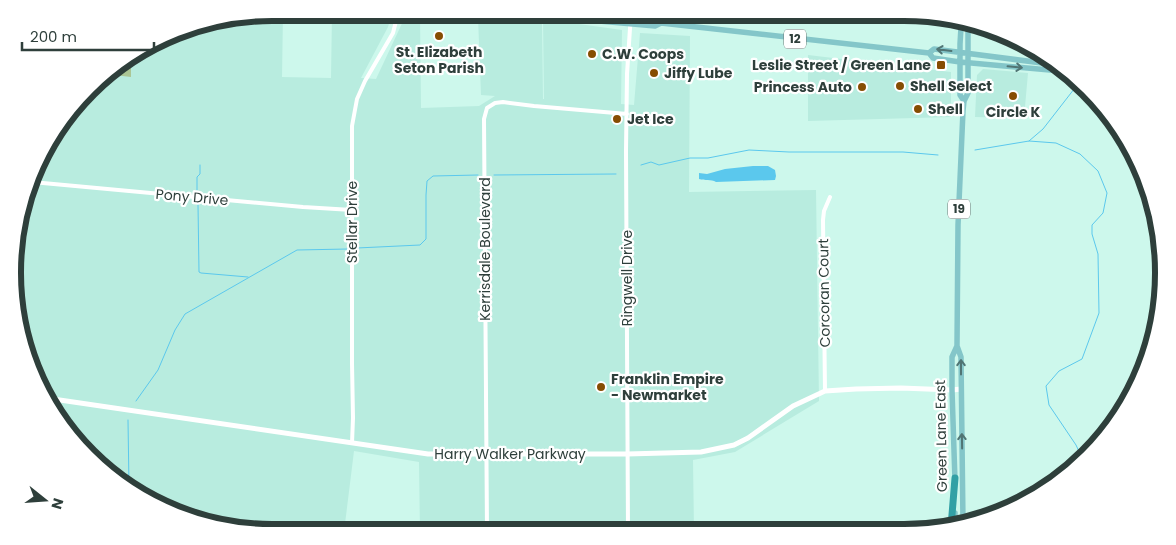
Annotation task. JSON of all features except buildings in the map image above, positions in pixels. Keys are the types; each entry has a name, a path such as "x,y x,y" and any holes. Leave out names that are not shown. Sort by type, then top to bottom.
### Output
{"highway":[{"path":"953,519 955,478"}],"main road":[{"name":"12","path":"599,21 630,25 655,26 661,24 929,54 933,58 960,62 1052,70"},
{"name":"12","path":"658,21 661,24"},
{"name":"Green Lane East","path":"960,28 960,95 964,101"},
{"name":"Green Lane East","path":"963,517 961,357 957,346 958,225 964,101 968,93 968,30"},
{"name":"12","path":"929,54 934,49 1041,63"},
{"name":"Green Lane East","path":"955,478 952,357 957,346"}],"street":[{"name":"Stellar Drive","path":"352,442 352,136 357,99 365,81 393,34 396,21"},
{"name":"Ringwell Drive","path":"628,524 627,74 630,21"},
{"name":"Kerrisdale Boulevard","path":"487,524 484,119 487,108 495,103 502,102 627,114"},
{"name":"Pony Drive","path":"38,183 352,210"},
{"name":"Corcoran Court","path":"825,391 823,220 824,211 830,196"},
{"name":"Harry Walker Parkway","path":"56,399 428,454 627,454 702,452 734,445 748,438 792,406 825,391 901,388 961,390"}],"shaded area":[{"path":"283,21 282,77 331,78 332,21 390,21 361,78 376,79 403,21 420,21 421,108 479,106 495,96 481,95 478,21 515,21 542,24 543,99 543,21 557,21 622,30 621,104 634,105 640,33 690,36 689,192 816,190 819,401 735,452 693,460 694,524 420,524 419,462 354,451 345,524 272,524 223,519 176,505 147,490 120,472 84,438 55,398 40,369 26,322 21,272 26,223 40,176 55,147 73,120 107,84 147,55 176,40 207,30 240,23"},
{"path":"808,55 951,72 951,117 808,121"},
{"path":"983,69 1028,73 1024,118 975,117 977,75"}],"green space":[{"path":"131,65 131,77 117,75"}],"water":[{"path":"768,166 775,170 775,180 716,182 699,179 699,173 707,174 725,169"}],"waterway":[{"path":"1029,141 1043,129 1074,89"},
{"path":"975,150 1029,141 1056,143 1080,154 1098,171 1107,193 1103,213 1092,225 1092,234 1098,254 1099,313 1082,359 1059,371 1046,386 1049,405 1079,452"},
{"path":"641,165 651,162 659,165 690,158 708,158 749,150 903,152 938,155"},
{"path":"197,190 197,177 200,174 200,165"},
{"path":"494,175 616,174"},
{"path":"357,248 420,245 426,239 427,181 433,176 478,175"},
{"path":"198,204 199,272 248,277"},
{"path":"136,401 158,370 175,330 185,314 297,250 348,249"},
{"path":"128,420 129,478"}],"place":[{"name":"St. Elizabeth Seton Parish","path":"439,36"},
{"name":"C.W. Coops","path":"592,54"},
{"name":"Leslie Street / Green Lane","path":"941,65"},
{"name":"Jiffy Lube","path":"654,73"},
{"name":"Shell Select","path":"900,86"},
{"name":"Princess Auto","path":"862,87"},
{"name":"Circle K","path":"1013,96"},
{"name":"Shell","path":"918,109"},
{"name":"Jet Ice","path":"617,119"},
{"name":"Franklin Empire - Newmarket","path":"601,387"}]}
